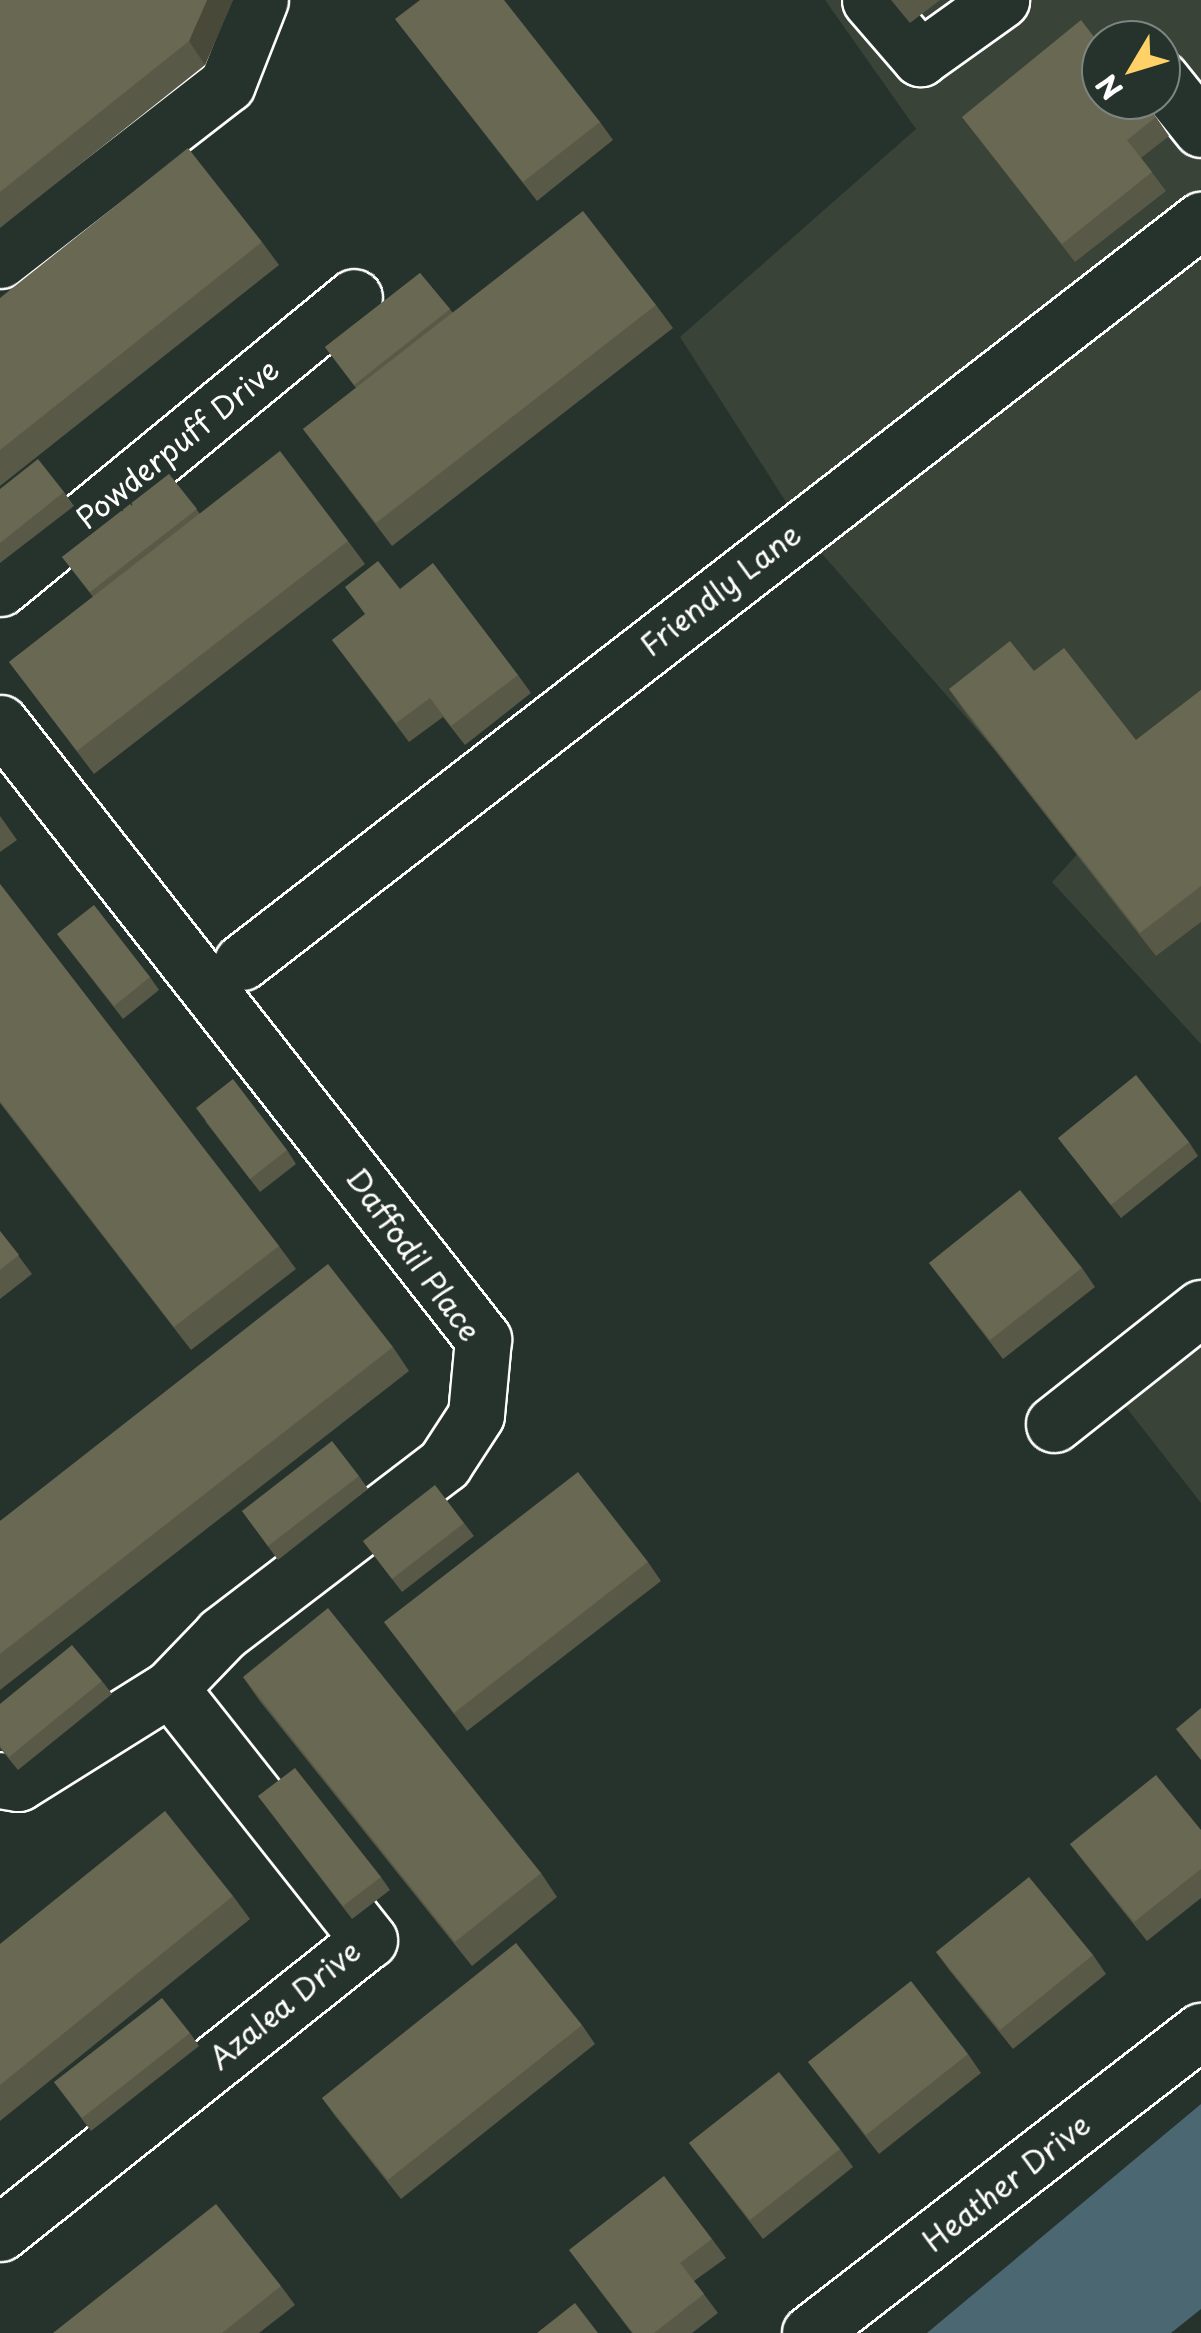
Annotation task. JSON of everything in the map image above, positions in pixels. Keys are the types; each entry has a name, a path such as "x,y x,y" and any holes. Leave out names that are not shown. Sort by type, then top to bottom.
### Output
{"street":[{"path":"0,260 227,84 260,0"},
{"path":"870,0 920,58 1001,0"},
{"path":"1181,104 1201,128"},
{"name":"Friendly Lane","path":"242,962 1201,220"},
{"name":"Powderpuff Drive","path":"0,588 354,297"},
{"name":"Daffodil Place","path":"0,722 482,1339 476,1415 444,1464 222,1634 170,1688 18,1784 0,1780"},
{"path":"1054,1424 1201,1308"},
{"name":"Azalea Drive","path":"0,2233 369,1940 170,1688"},
{"name":"Heather Drive","path":"810,2333 1201,2030"}],"shaded area":[{"path":"825,0 1201,0 1201,188 788,505 680,337 916,129"},
{"path":"1201,251 1201,1044 1052,882 1082,849 816,547"},
{"path":"1201,1339 1201,1503 1122,1402"}],"water":[{"path":"1201,2104 1201,2309 1171,2333 927,2333"}],"building":[{"path":"0,0 207,0 189,41 0,192"},
{"path":"420,0 504,0 600,122 523,182 395,19"},
{"path":"1081,20 1081,120 1152,120 1127,140 1152,172 1062,244 962,117"},
{"path":"188,148 262,242 0,450 0,298"},
{"path":"583,211 656,305 376,523 303,429"},
{"path":"420,273 450,309 354,385 325,347"},
{"path":"280,451 348,541 77,751 9,662"},
{"path":"38,459 64,492 0,543 0,489"},
{"path":"169,474 197,509 90,592 62,557"},
{"path":"378,561 400,589 433,563 518,675 451,726 430,698 396,723 332,640 365,614 345,587"},
{"path":"1010,641 1034,671 1064,648 1136,740 1201,690 1201,886 1140,933 949,689"},
{"path":"0,884 279,1246 174,1327 0,1101"},
{"path":"94,905 150,977 114,1006 57,934"},
{"path":"1136,1075 1189,1142 1111,1205 1058,1138"},
{"path":"233,1079 287,1150 250,1179 196,1108"},
{"path":"1020,1190 1082,1268 990,1340 929,1263"},
{"path":"0,1231 19,1255 0,1270"},
{"path":"328,1264 393,1347 0,1654 0,1521"},
{"path":"332,1441 359,1476 268,1546 242,1511"},
{"path":"578,1472 648,1562 454,1713 384,1622"},
{"path":"435,1485 464,1523 392,1579 363,1541"},
{"path":"328,1608 541,1873 455,1942 243,1677"},
{"path":"72,1645 102,1681 9,1757 0,1746 0,1704"},
{"path":"1201,1708 1201,1760 1176,1729"},
{"path":"295,1768 381,1877 343,1906 258,1796"},
{"path":"1156,1775 1201,1830 1201,1869 1134,1922 1070,1844"},
{"path":"165,1811 233,1896 0,2085 0,1944"},
{"path":"1029,1877 1093,1955 1000,2030 936,1952"},
{"path":"516,1943 582,2025 388,2180 322,2098"},
{"path":"911,1981 968,2054 866,2135 808,2062"},
{"path":"162,1998 190,2033 82,2118 54,2082"},
{"path":"779,2072 840,2149 750,2220 689,2143"},
{"path":"664,2176 712,2239 680,2263 704,2294 654,2333 633,2333 569,2250"},
{"path":"216,2204 281,2286 222,2333 53,2333"},
{"path":"575,2303 598,2333 537,2333"}]}
